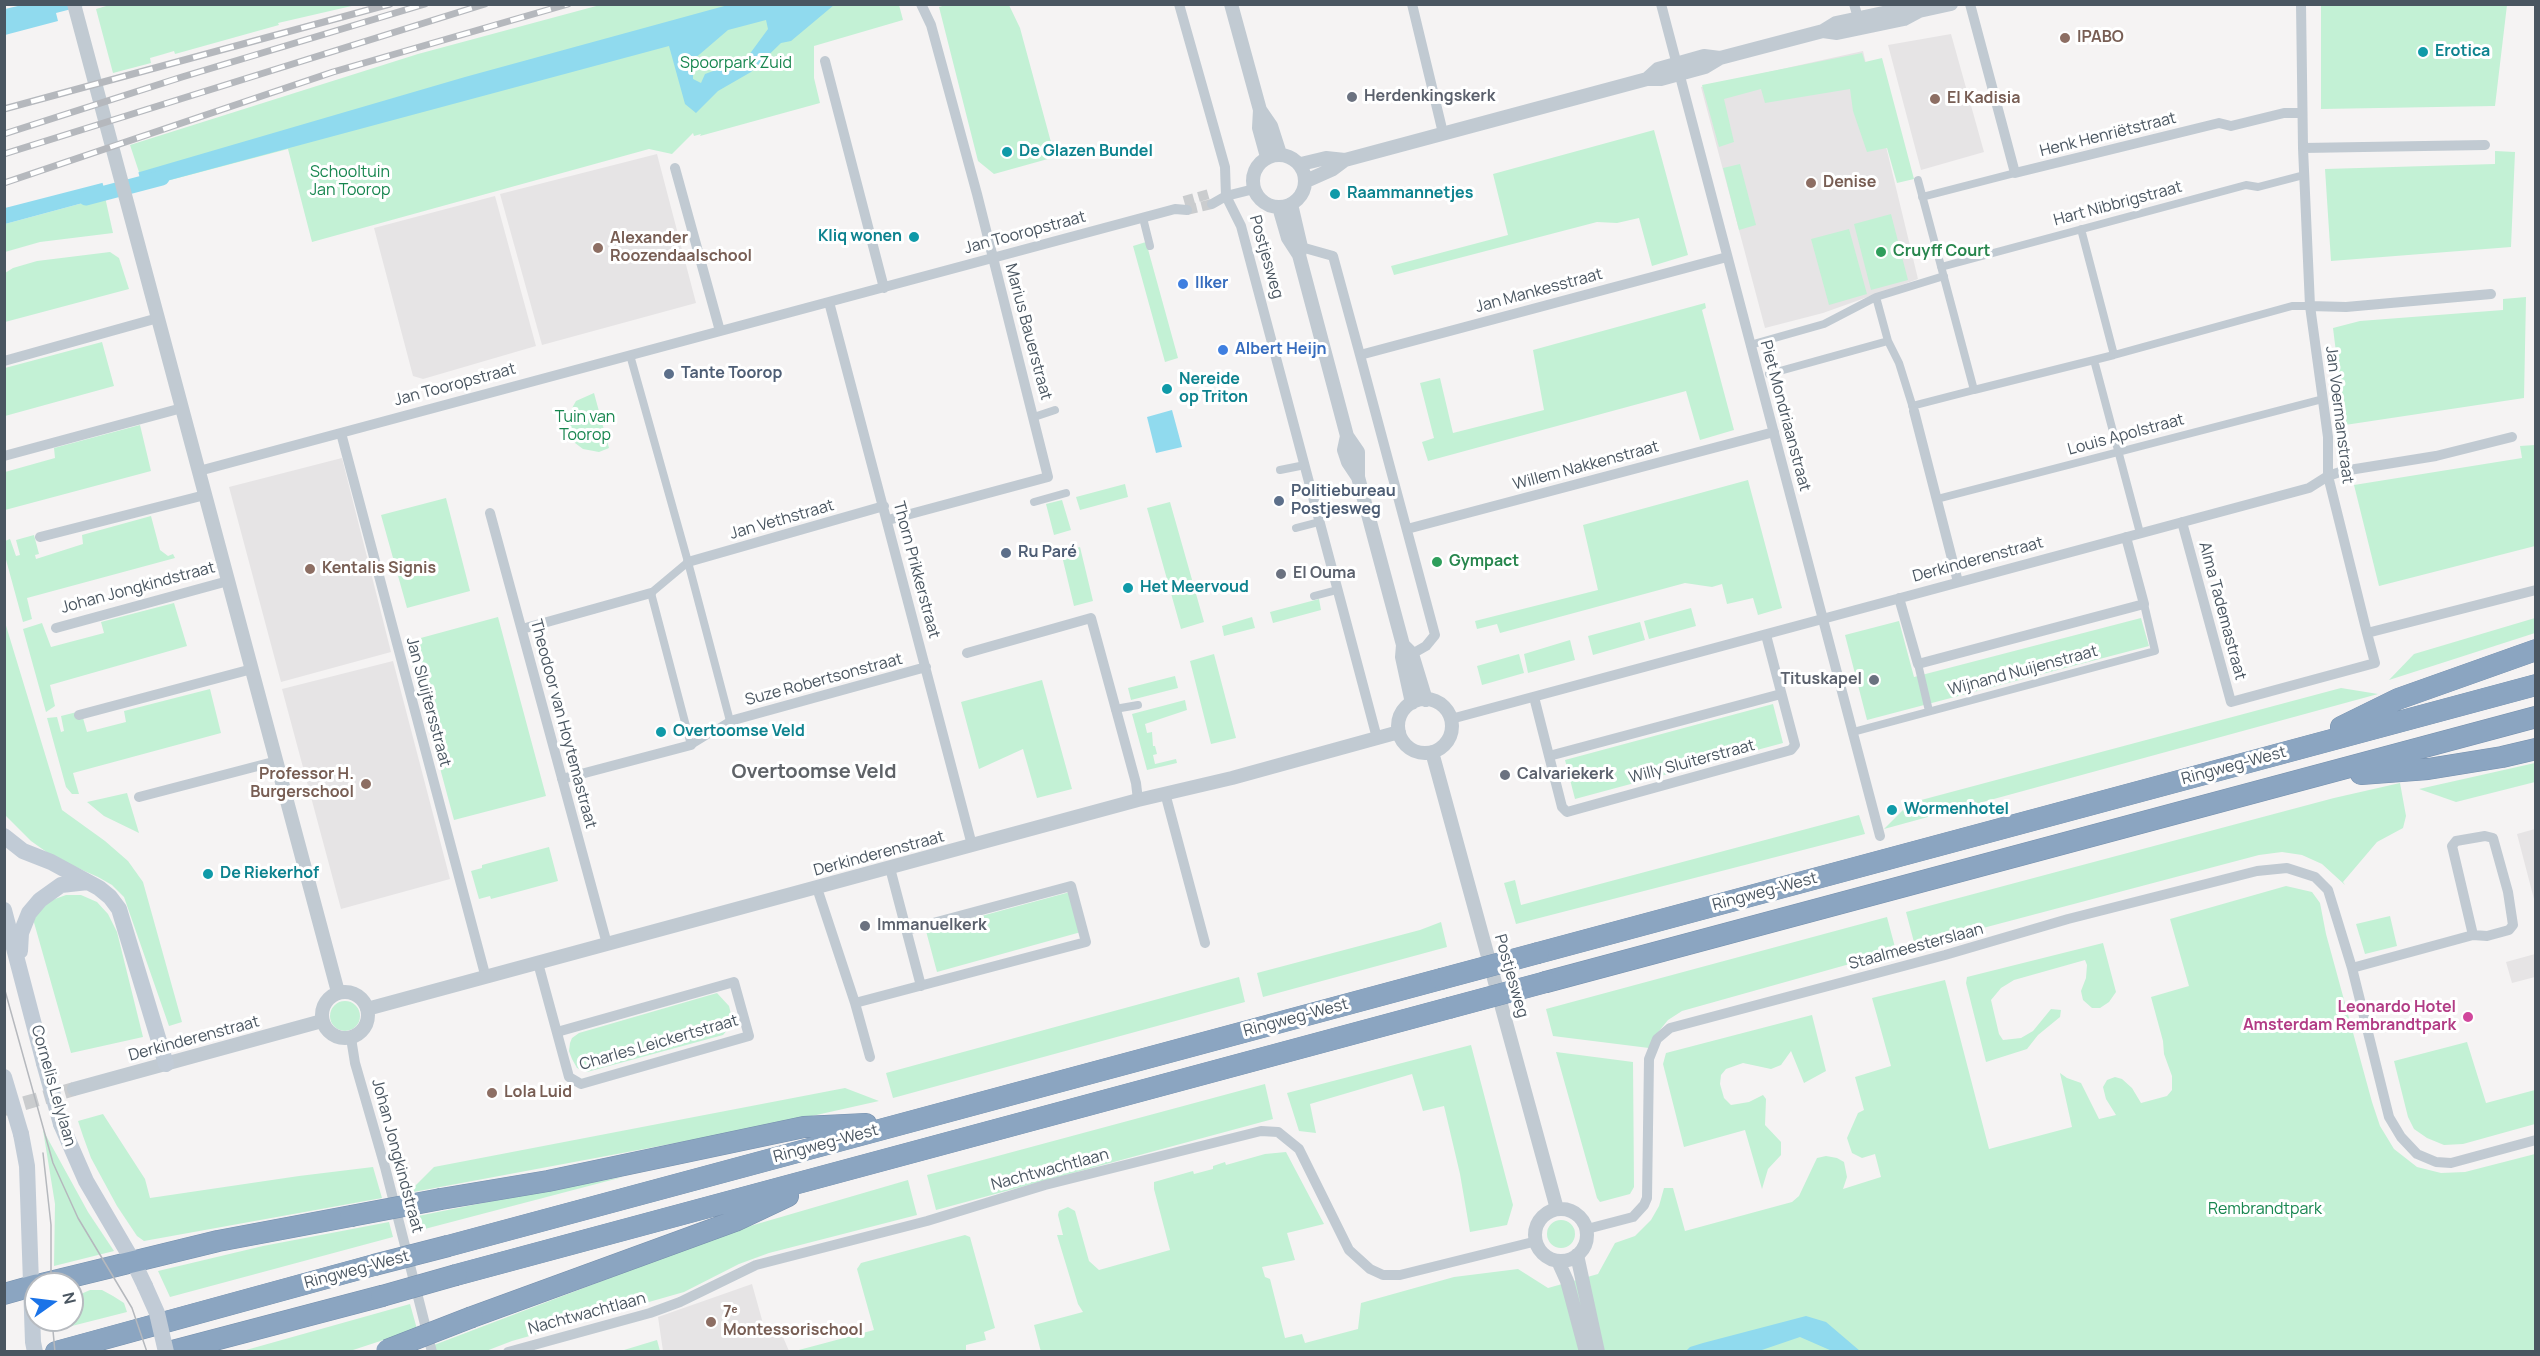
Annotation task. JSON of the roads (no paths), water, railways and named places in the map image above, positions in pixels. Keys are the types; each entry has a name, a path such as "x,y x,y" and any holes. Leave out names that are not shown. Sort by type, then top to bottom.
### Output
{"highway":[{"path":"2296,749 2398,699 2535,650"},
{"name":"Ringweg-West","path":"56,1352 2535,685"},
{"name":"Ringweg-West","path":"168,1352 2535,717"},
{"path":"2313,777 2428,769 2535,749"},
{"path":"84,1274 218,1241 548,1180 804,1127 908,1122"},
{"path":"386,1351 472,1317 735,1221 837,1172"},
{"path":"4,1294 24,1289"}],"main road":[{"path":"4,836 23,851 51,862 88,882 110,897 119,909 166,1064"},
{"path":"19,963 21,933 29,913 40,900 62,885 88,882"},
{"name":"Cornelis Lelylaan","path":"4,910 60,1124 102,1211 134,1263 145,1286 157,1313 168,1352"},
{"path":"4,1077 21,1134 27,1166 36,1272"},
{"path":"33,1332 35,1352"}],"street":[{"name":"Johan Jongkindstraat","path":"74,4 338,992"},
{"name":"Marius Bauerstraat","path":"888,520 1048,477 931,25 921,4"},
{"name":"Postjesweg","path":"1179,4 1225,167 1226,196 1241,226 1377,738"},
{"path":"1232,4 1260,110 1259,128 1274,156"},
{"path":"1412,4 1443,133"},
{"name":"Piet Mondriaanstraat","path":"1661,4 1880,836"},
{"path":"1301,164 1326,158 1345,160 1647,79 1658,69 1678,69 1704,57 1720,58 1823,31 1836,23 1857,17 1902,9 1919,11 1951,4"},
{"path":"1970,4 2015,173"},
{"name":"Jan Voermanstraat","path":"2301,4 2303,148 2310,306 2328,436 2328,476 2375,663"},
{"path":"825,61 884,288"},
{"name":"Henk Henriëtstraat","path":"1922,197 2219,123 2231,126 2284,113 2302,113"},
{"path":"2303,148 2485,145"},
{"path":"1274,156 1290,156 1301,164 1306,181 1302,195 1285,206 1267,204 1254,189 1255,171 1274,156"},
{"path":"1306,181 1333,169 1345,160"},
{"path":"675,168 720,331"},
{"name":"Hart Nibbrigstraat","path":"1750,345 1824,324 1876,297 1942,272 2082,229 2246,186 2258,187 2304,175"},
{"path":"1918,180 1974,390"},
{"path":"1210,199 1254,189"},
{"name":"Postjesweg","path":"1285,206 1288,238 1300,251 1347,436 1358,452 1358,477 1408,650 1426,700"},
{"name":"Jan Tooropstraat","path":"199,471 1182,207"},
{"path":"1143,218 1150,246"},
{"path":"2082,229 2114,355"},
{"path":"1300,251 1333,256 1360,355 1435,635 1426,646 1408,650"},
{"name":"Jan Mankesstraat","path":"1360,355 1727,257"},
{"path":"1913,409 1974,390 2114,355 2292,306 2346,307 2491,294"},
{"path":"1876,297 1888,341 1899,363 1913,409 1958,582"},
{"name":"Thorn Prikkerstraat","path":"829,302 885,507 972,845"},
{"path":"4,361 158,318"},
{"path":"1769,374 1888,341"},
{"path":"562,779 691,746 730,721 630,355"},
{"path":"2094,360 2140,533"},
{"name":"Louis Apolstraat","path":"1936,499 2323,399"},
{"path":"4,456 182,408"},
{"path":"1034,417 1055,410"},
{"name":"Willem Nakkenstraat","path":"1407,529 1774,432"},
{"name":"Jan Sluijtersstraat","path":"341,433 486,978"},
{"name":"Derkinderenstraat","path":"1451,719 2309,488 2324,481 2328,476 2360,467 2436,456 2512,436"},
{"path":"1280,470 1305,465"},
{"path":"1034,502 1066,493"},
{"path":"40,537 205,495"},
{"name":"Jan Vethstraat","path":"688,562 885,507"},
{"name":"Theodoor van Hoytemastraat","path":"490,513 607,944"},
{"path":"1296,528 1319,522"},
{"name":"Alma Tademastraat","path":"2182,522 2231,702 2375,663"},
{"name":"Wijnand Nuijenstraat","path":"1853,732 2155,651 2126,537"},
{"path":"522,629 651,594 688,562"},
{"name":"Johan Jongkindstraat","path":"56,628 228,581"},
{"path":"1314,596 1337,590"},
{"path":"2367,633 2535,590"},
{"path":"651,594 691,746"},
{"path":"1899,598 1929,711"},
{"name":"Wijnand Nuijenstraat","path":"1918,664 2144,604"},
{"path":"967,653 1091,618 1136,783 1138,800"},
{"name":"Willy Sluiterstraat","path":"1534,697 1562,807 1567,812 1791,750 1795,745 1766,635"},
{"name":"Postjesweg","path":"1408,650 1402,657 1412,703"},
{"name":"Suze Robertsonstraat","path":"730,721 926,667"},
{"path":"79,715 252,669"},
{"path":"1549,756 1781,694"},
{"path":"1426,700 1437,702 1446,709 1451,719 1452,730 1449,740 1442,748 1432,752 1415,752 1408,747 1399,732 1401,714 1412,703 1426,700"},
{"path":"1115,709 1138,705"},
{"name":"Derkinderenstraat","path":"368,1009 1138,800 1399,732"},
{"name":"Postjesweg","path":"1432,752 1557,1209"},
{"path":"139,797 276,761"},
{"path":"1165,794 1206,943"},
{"path":"2352,968 2473,934 2501,934 2509,930 2513,925 2508,892 2493,838 2485,836 2456,841 2452,846 2473,934"},
{"path":"890,868 921,986"},
{"name":"Staalmeesterslaan","path":"1587,1229 1633,1217 1647,1198 1649,1059 1657,1039 1670,1028 1945,955 2068,919 2257,871 2287,868 2315,877 2328,890 2352,968 2389,1117 2401,1137 2417,1154 2436,1162 2451,1163 2535,1140"},
{"path":"855,1003 1086,942 1071,886 907,930"},
{"path":"817,888 855,1003 870,1057"},
{"name":"Charles Leickertstraat","path":"538,963 569,1077 581,1084 749,1036 734,982 557,1032"},
{"path":"338,992 359,996 368,1009 365,1027 351,1038 343,1039 331,1034 322,1022 321,1011 324,1003 338,992"},
{"name":"Derkinderenstraat","path":"74,1089 322,1022"},
{"name":"Johan Jongkindstraat","path":"351,1038 355,1063 385,1167 432,1352"},
{"name":"Nachtwachtlaan","path":"508,1352 650,1313 680,1302 756,1265 927,1221 1045,1185 1261,1131 1278,1132 1299,1149 1349,1250 1370,1269 1383,1275 1400,1275 1537,1241"},
{"path":"1557,1209 1575,1213 1582,1219 1587,1229 1586,1243 1577,1256 1558,1261 1545,1255 1537,1241 1536,1233 1539,1222 1547,1214 1557,1209"},
{"path":"1577,1256 1598,1352"},
{"path":"1558,1261 1567,1281 1586,1352"}],"water":[{"path":"22,5 87,5 56,13 58,21 5,35 5,9"},
{"path":"728,5 834,5 791,41 781,43 751,72 718,91 696,113 685,104 669,46 144,187 141,179 104,189 105,197 5,224 5,208 102,183 465,77","holes":["766,20 768,29 746,59 705,74 701,83 693,79 693,60 728,30"]},
{"path":"1172,410 1182,447 1156,453 1147,417"},
{"path":"1806,1316 1826,1322 1860,1351 1832,1351 1800,1337 1759,1351 1686,1351 1690,1347 1703,1343"}],"waterway":[{"path":"86,198 162,178"}],"tunnel":[{"path":"1184,201 1209,194"},
{"path":"1187,210 1212,204"},
{"path":"4,1109 74,1089"}],"tram line":[{"path":"4,987 53,1163 78,1218 132,1308 147,1352"},
{"path":"43,1153 51,1225 51,1272"},
{"path":"53,1332 55,1352"}],"railway":[{"path":"4,109 390,4"},
{"path":"4,134 182,77 425,4"},
{"path":"4,154 485,4"},
{"path":"4,183 333,72 568,4"}],"place":[{"name":"IPABO","path":"2065,38"},
{"name":"Erotica","path":"2423,52"},
{"name":"Herdenkingskerk","path":"1352,97"},
{"name":"El Kadisia","path":"1935,99"},
{"name":"De Glazen Bundel","path":"1007,152"},
{"name":"Denise","path":"1811,183"},
{"name":"Raammannetjes","path":"1335,194"},
{"name":"Kliq wonen","path":"914,237"},
{"name":"Alexander Roozendaalschool","path":"598,248"},
{"name":"Cruyff Court","path":"1881,252"},
{"name":"Ilker","path":"1183,284"},
{"name":"Albert Heijn","path":"1223,350"},
{"name":"Tante Toorop","path":"669,374"},
{"name":"Nereide op Triton","path":"1167,389"},
{"name":"Politiebureau Postjesweg","path":"1279,501"},
{"name":"Ru Paré","path":"1006,553"},
{"name":"Gympact","path":"1437,562"},
{"name":"Kentalis Signis","path":"310,569"},
{"name":"El Ouma","path":"1281,574"},
{"name":"Het Meervoud","path":"1128,588"},
{"name":"Tituskapel","path":"1874,680"},
{"name":"Overtoomse Veld","path":"661,732"},
{"name":"Calvariekerk","path":"1505,775"},
{"name":"Professor H. Burgerschool","path":"366,784"},
{"name":"Wormenhotel","path":"1892,810"},
{"name":"De Riekerhof","path":"208,874"},
{"name":"Immanuelkerk","path":"865,926"},
{"name":"Leonardo Hotel Amsterdam Rembrandtpark","path":"2468,1017"},
{"name":"Lola Luid","path":"492,1093"},
{"name":"7ᵉ Montessorischool","path":"711,1322"}],"district":[{"name":"Overtoomse Veld","path":"814,772"}],"park label":[{"name":"Spoorpark Zuid","path":"736,64"},
{"name":"Schooltuin Jan Toorop","path":"350,182"},
{"name":"Tuin van Toorop","path":"585,427"},
{"name":"Rembrandtpark","path":"2265,1210"}]}
